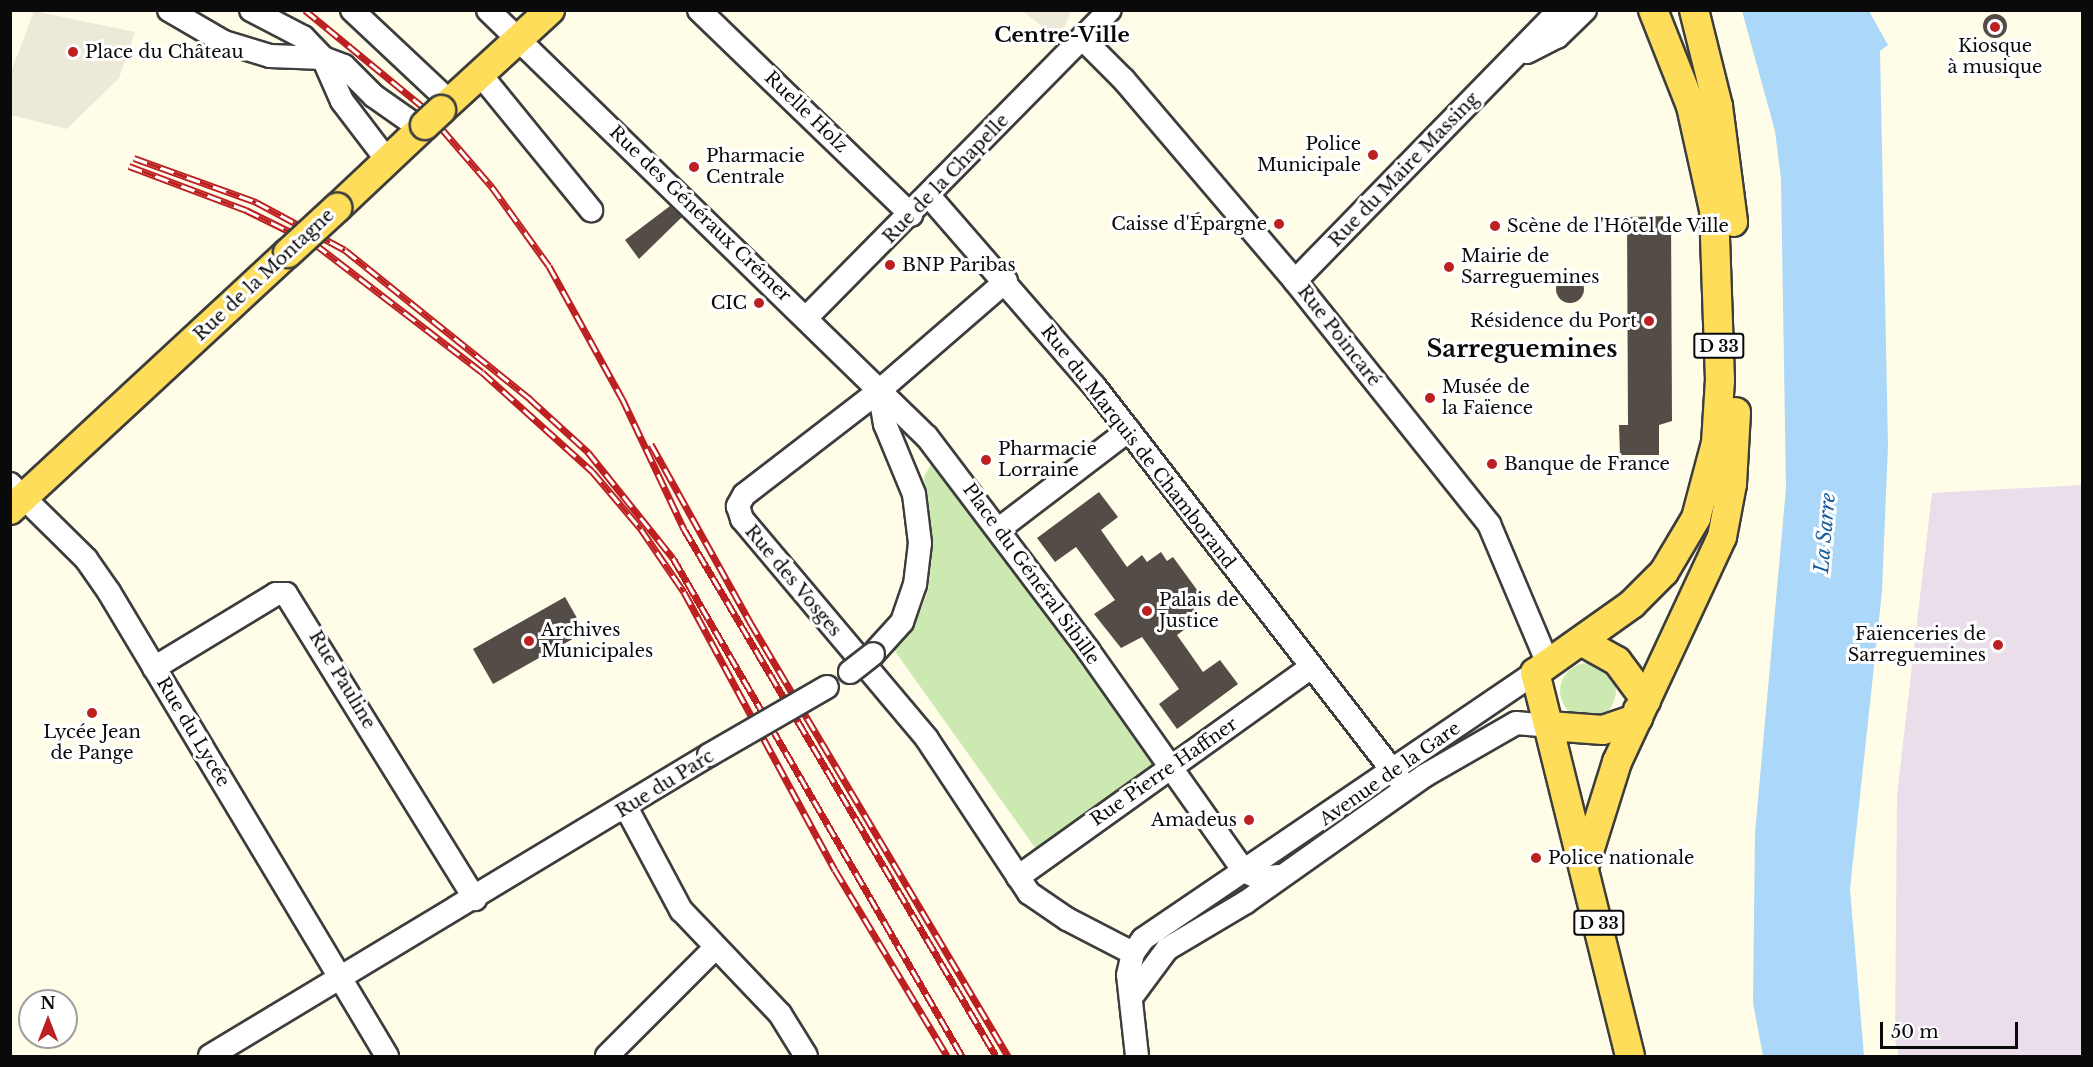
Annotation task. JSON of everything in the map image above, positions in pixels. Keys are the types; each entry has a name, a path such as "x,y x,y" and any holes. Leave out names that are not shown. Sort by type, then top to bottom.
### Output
{"main road":[{"name":"Rue de la Montagne","path":"15,497 288,254 550,10"},
{"name":"D 33","path":"1586,863 1603,798 1630,714 1722,537 1735,441 1731,189 1718,106 1694,10"},
{"name":"D 33","path":"1630,1056 1586,863 1549,726 1541,669 1649,589 1674,558 1696,518 1717,434 1714,210 1691,106 1651,12"},
{"path":"1549,726 1630,714 1617,661 1581,641"}],"street":[{"path":"169,10 224,42 270,56 323,58 344,66 375,96 434,117"},
{"path":"251,10 303,37 323,58 342,101 387,160"},
{"path":"352,10 434,117"},
{"name":"Rue des Généraux Crémer","path":"488,10 807,316 879,391"},
{"name":"Ruelle Holz","path":"699,10 911,215"},
{"name":"Rue de la Chapelle","path":"807,316 911,215 1110,10"},
{"name":"Rue du Maire Massing","path":"1295,281 1559,10"},
{"name":"Rue du Maire Massing","path":"1535,47 1570,10"},
{"name":"Rue du Maire Massing","path":"1513,59 1557,37 1585,10"},
{"name":"Rue Poincaré","path":"1082,38 1124,80 1295,281 1489,524 1541,669"},
{"path":"480,74 591,210"},
{"name":"Rue du Marquis de Chamborand","path":"929,196 1006,281 1129,430 1310,668 1399,780"},
{"name":"Rue des Vosges","path":"1006,281 879,391 744,495 738,506 742,519 906,711 982,820 1018,877 1047,907 1132,953"},
{"name":"Place du Général Sibille","path":"879,391 945,456 1244,871"},
{"name":"Rue du Parc","path":"210,1056 627,809 709,755 827,687 873,654 903,622 915,585 920,543 914,494 885,424 879,391"},
{"path":"999,529 1129,430"},
{"name":"Rue du Lycée","path":"15,497 86,559 344,978 387,1056"},
{"name":"Rue Pauline","path":"154,668 276,594 286,594 475,899"},
{"name":"Rue Pierre Haffner","path":"1018,877 1310,668"},
{"name":"Avenue de la Gare","path":"1133,995 1167,949 1246,902 1541,669"},
{"name":"Avenue de la Gare","path":"1132,953 1156,929 1244,871 1399,780 1516,723 1549,726"},
{"path":"627,809 681,910 714,949 780,1014 806,1056"},
{"path":"1244,871 1259,878 1277,876"},
{"path":"607,1056 714,949"},
{"path":"1132,953 1128,975 1133,995 1137,1056"}],"shaded area":[{"name":"Place du Château","path":"34,11 135,32 119,78 67,129 11,115 11,72"},
{"path":"1023,11 1072,11 1058,39"},
{"name":"Faïenceries de Sarreguemines","path":"2082,485 2082,1056 1899,1056 1895,1040 1897,796 1932,493"}],"green space":[{"path":"933,461 1160,771 1036,849 892,647 921,610 928,590 932,557 924,477"},
{"path":"1582,663 1594,663 1604,667 1612,675 1616,691 1612,707 1604,715 1594,719 1582,719 1572,715 1564,707 1560,697 1560,685 1564,675 1572,667"}],"water":[{"name":"La Sarre","path":"1742,11 1869,11 1888,45 1880,51 1888,445 1882,591 1850,889 1864,1056 1763,1056 1753,1003 1755,833 1786,488 1781,179 1775,131"}],"building":[{"name":"Kiosque à musique","path":"1995,14 2000,15 2006,21 2006,31 2000,37 1995,38 1990,37 1984,31 1983,26 1984,21 1990,15"},
{"path":"670,206 682,217 639,259 625,240"},
{"name":"Résidence du Port","path":"1671,216 1672,421 1659,425 1659,455 1620,455 1619,425 1628,425 1627,217"},
{"path":"1570,275 1580,279 1584,289 1580,299 1570,303 1560,299 1556,289 1560,279"},
{"name":"Palais de Justice","path":"1099,492 1118,517 1101,530 1127,567 1142,555 1147,562 1161,552 1167,561 1173,557 1200,594 1194,598 1200,607 1187,617 1192,624 1177,635 1203,672 1220,660 1238,684 1177,729 1159,704 1179,689 1142,637 1121,648 1094,614 1115,600 1076,547 1055,562 1037,538"},
{"name":"Archives Municipales","path":"565,597 585,632 493,684 473,649"}],"railway":[{"path":"305,10 423,107 492,187 549,266 622,398 684,529 996,1056"},
{"path":"134,158 256,202 345,250 530,399 588,452 673,558 962,1056"},
{"path":"129,166 246,210 315,244 482,372 592,471 641,529 684,592 835,870 947,1056"},
{"path":"651,444 750,622 1008,1056"}],"place":[{"name":"Kiosque à musique","path":"1995,27"},
{"name":"Place du Château","path":"73,52"},
{"name":"Police Municipale","path":"1373,155"},
{"name":"Pharmacie Centrale","path":"694,167"},
{"name":"Caisse d'Épargne","path":"1279,224"},
{"name":"Scène de l'Hôtel de Ville","path":"1495,226"},
{"name":"BNP Paribas","path":"890,265"},
{"name":"Mairie de Sarreguemines","path":"1449,267"},
{"name":"CIC","path":"759,303"},
{"name":"Résidence du Port","path":"1649,321"},
{"name":"Musée de la Faïence","path":"1430,398"},
{"name":"Pharmacie Lorraine","path":"986,460"},
{"name":"Banque de France","path":"1492,464"},
{"name":"Palais de Justice","path":"1147,611"},
{"name":"Archives Municipales","path":"529,641"},
{"name":"Faïenceries de Sarreguemines","path":"1998,645"},
{"name":"Lycée Jean de Pange","path":"92,713"},
{"name":"Amadeus","path":"1249,820"},
{"name":"Police nationale","path":"1536,858"}],"district":[{"name":"Centre-Ville","path":"1062,35"},
{"name":"Sarreguemines","path":"1522,349"}]}
